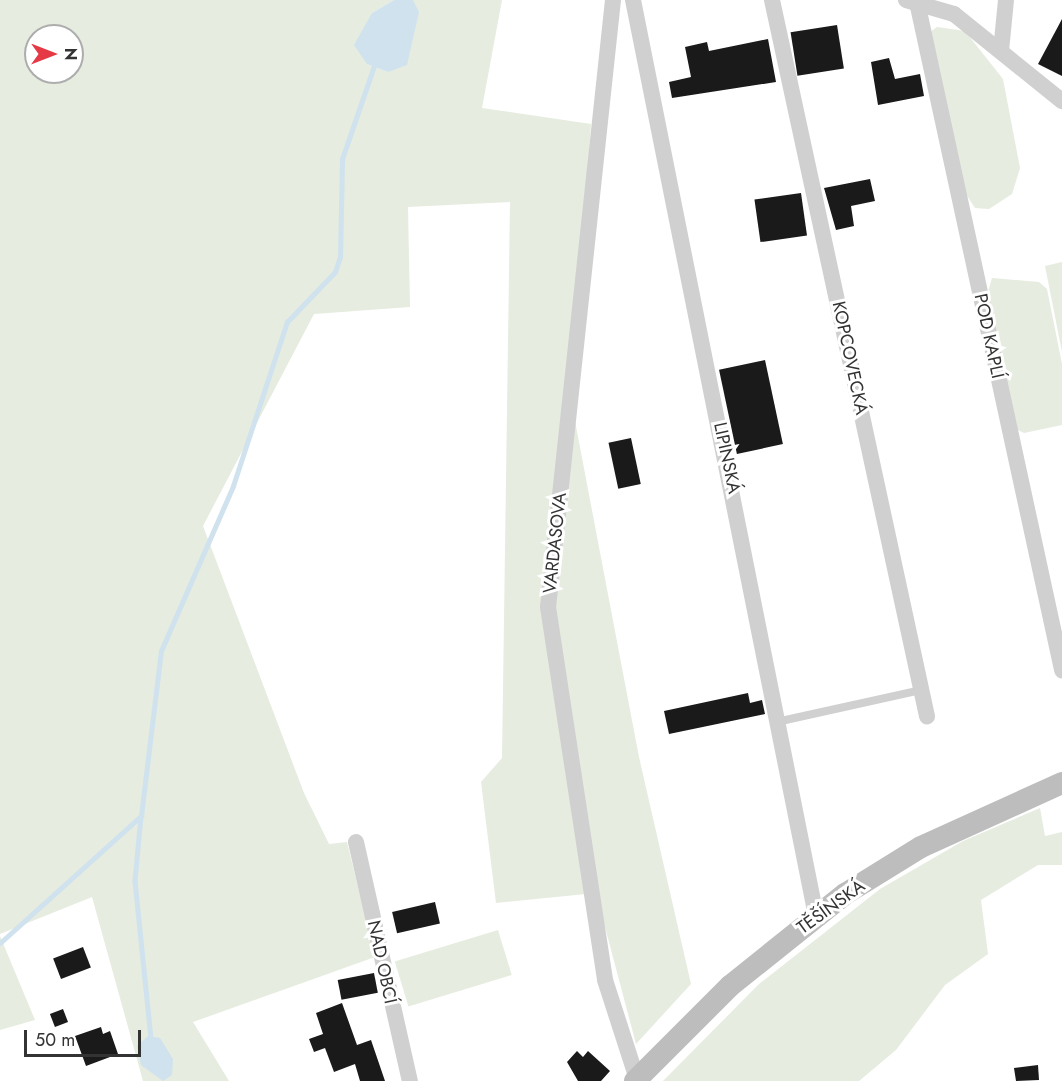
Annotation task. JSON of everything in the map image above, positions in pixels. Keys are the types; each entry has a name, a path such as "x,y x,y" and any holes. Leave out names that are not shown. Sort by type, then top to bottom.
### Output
{"main road":[{"name":"TĚŠÍNSKÁ","path":"636,1080 730,986 816,916 921,847 1062,783"}],"street":[{"name":"VARDASOVA","path":"613,0 548,607 605,980 636,1080"},
{"name":"LIPINSKÁ","path":"633,0 781,721 816,916"},
{"name":"KOPCOVECKÁ","path":"772,0 927,716"},
{"path":"1001,51 1006,0"},
{"path":"911,1 954,14 1062,101"},
{"name":"POD KAPLÍ","path":"911,1 1062,670"},
{"name":"NAD OBCÍ","path":"356,842 410,1081"}],"lane":[{"path":"781,721 921,690"}],"shaded area":[{"path":"0,0 394,0 372,13 367,64 388,72 413,0 502,0 482,108 591,124 571,400 639,757 691,984 636,1044 596,893 496,903 481,782 502,758 510,202 408,207 410,307 314,314 203,526 304,793 329,844 347,842 375,957 193,1022 229,1081 143,1081 92,897 0,934"},
{"path":"937,27 965,31 1003,79 1020,168 1012,194 989,209 975,208 964,191 930,32"},
{"path":"1062,262 1062,352 1045,266"},
{"path":"992,278 1039,282 1047,289 1062,364 1062,425 1024,433 1016,429 987,295"},
{"path":"1040,808 1045,836 1062,832 1062,865 1038,865 981,900 988,954 945,985 896,1050 859,1081 663,1081 759,984 880,889 963,841"},
{"path":"498,930 512,975 408,1007 395,962"},
{"path":"0,936 35,1020 0,1030"}],"water":[{"path":"394,0 413,0 419,12 407,65 388,72 367,64 354,45 372,13"},
{"path":"148,1036 160,1038 173,1059 172,1075 163,1081 141,1065 137,1046"}],"building":[{"path":"1062,19 1062,76 1038,64"},
{"path":"837,25 844,68 797,76 791,32"},
{"path":"768,39 776,82 672,98 669,82 691,77 685,47 707,42 709,51"},
{"path":"889,58 895,79 920,74 924,96 878,105 871,62"},
{"path":"870,179 875,201 851,206 854,226 836,230 824,188"},
{"path":"801,193 807,236 760,242 754,200"},
{"path":"765,360 783,444 737,454 719,370"},
{"path":"631,438 641,484 618,489 609,443"},
{"path":"748,693 750,703 762,700 765,714 669,734 664,711"},
{"path":"435,902 440,923 397,933 392,912"},
{"path":"83,947 91,968 61,979 53,958"},
{"path":"374,973 378,993 341,1000 338,980"},
{"path":"342,1003 357,1045 371,1040 385,1081 360,1081 355,1064 334,1072 325,1048 314,1052 309,1039 323,1034 316,1013"},
{"path":"63,1009 68,1022 55,1027 50,1014"},
{"path":"101,1027 103,1034 110,1031 118,1054 86,1066 75,1036"},
{"path":"577,1051 583,1057 588,1051 610,1071 601,1081 578,1081 567,1062"},
{"path":"1038,1065 1039,1080 1016,1081 1014,1068"}],"waterway":[{"path":"0,943 141,816 161,651 233,486 287,322 335,272 340,257 342,159 375,63"},
{"path":"141,816 135,881 151,1039"}]}
